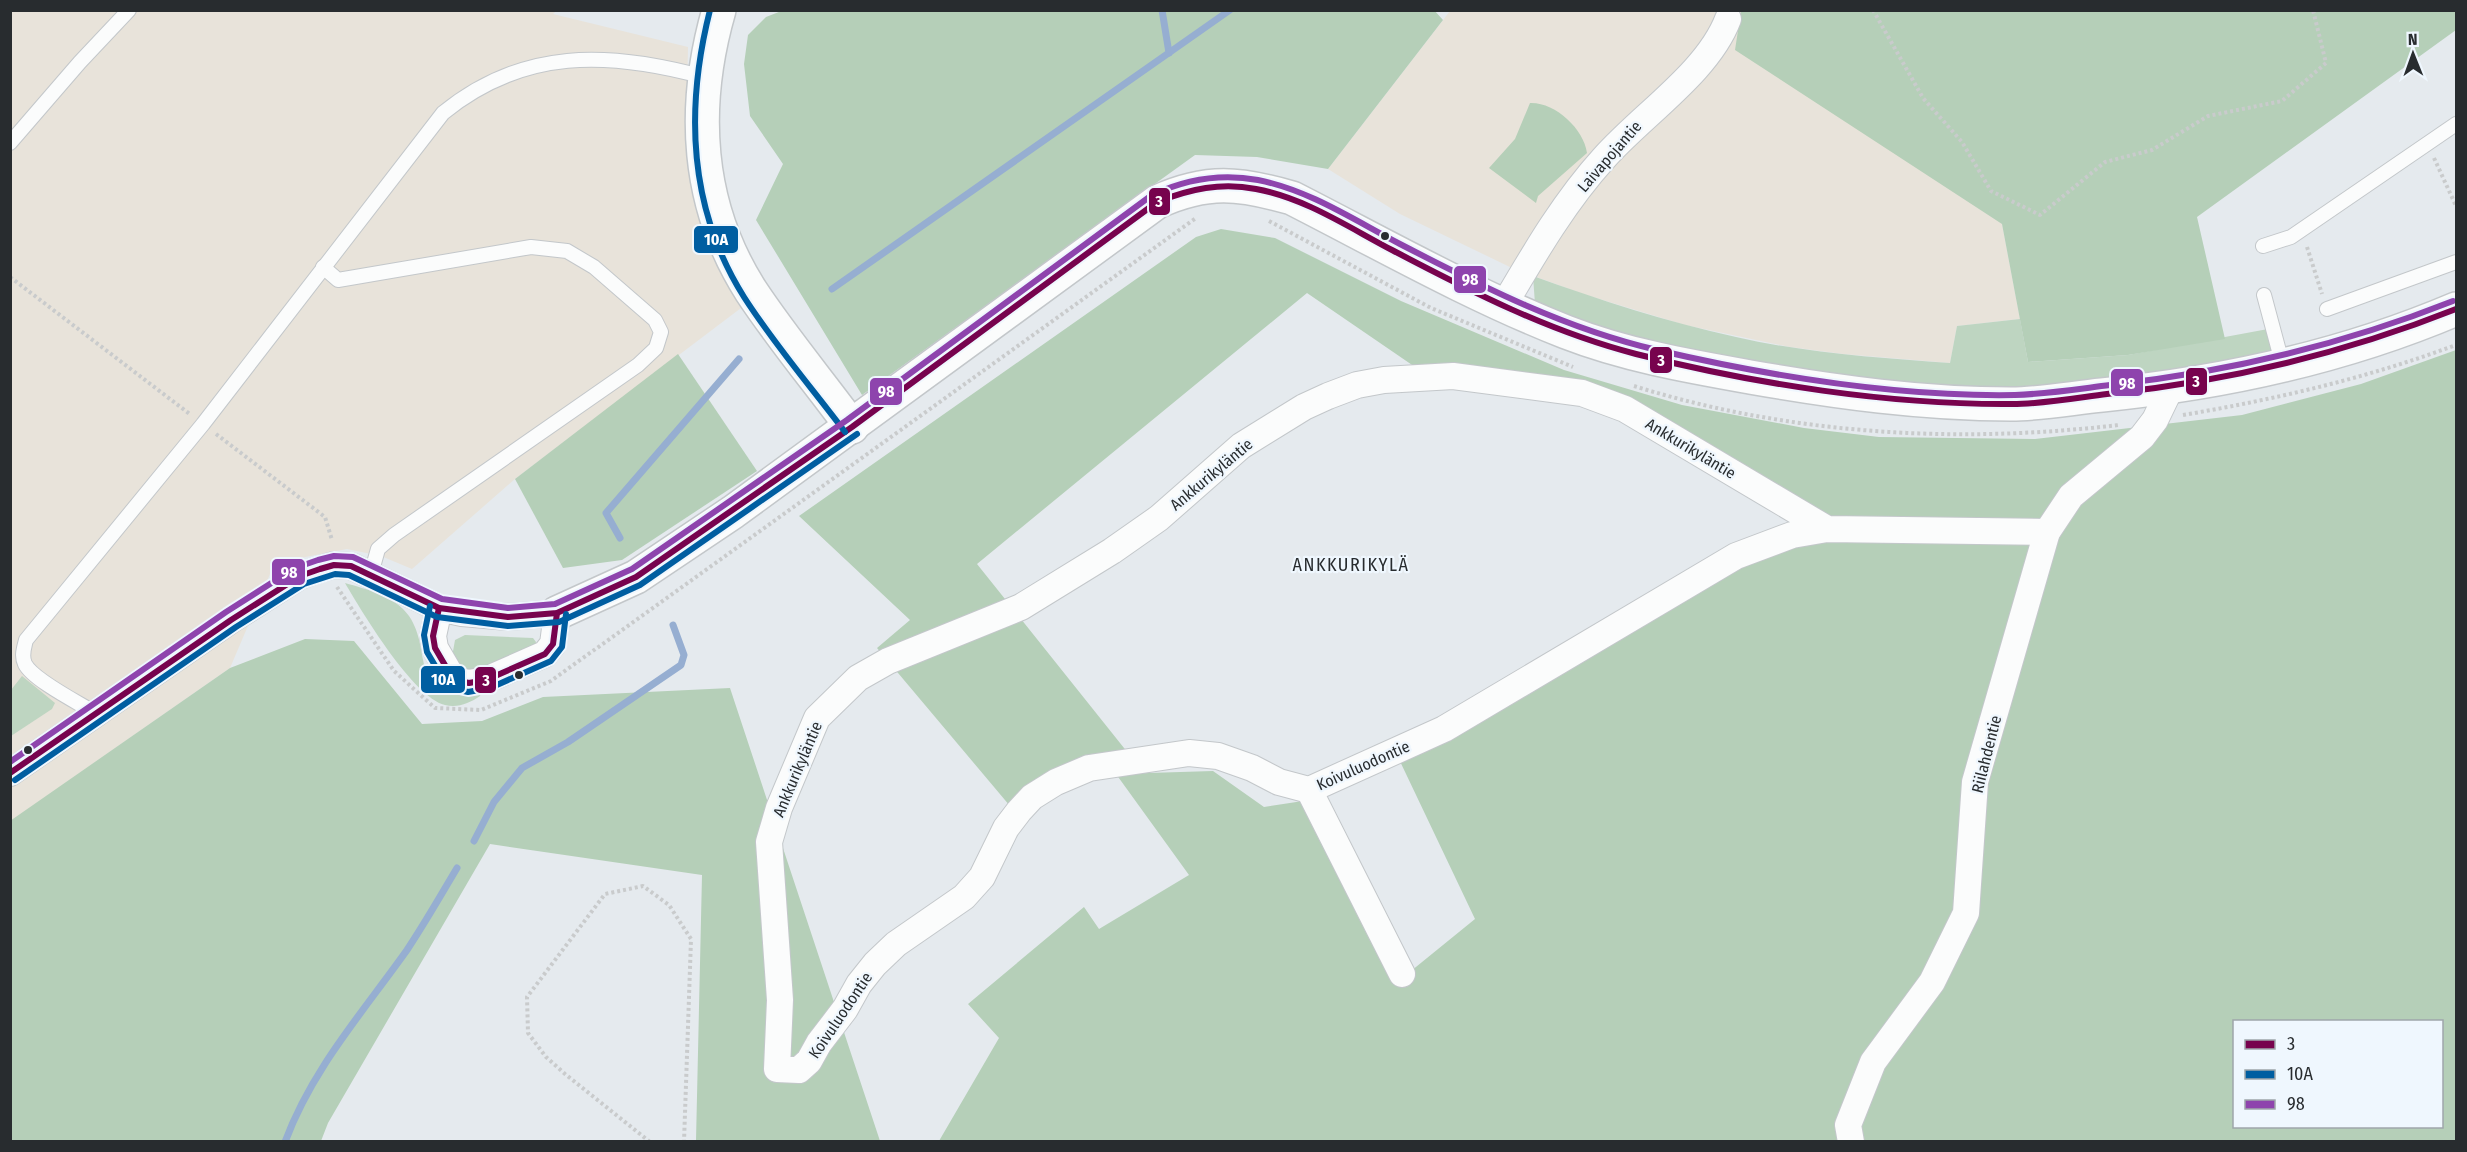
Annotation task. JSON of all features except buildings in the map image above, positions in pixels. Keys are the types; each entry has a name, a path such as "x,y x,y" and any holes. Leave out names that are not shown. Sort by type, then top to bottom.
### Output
{"street":[{"path":"719,10 704,77 704,159 714,208 733,258 752,291 852,427"},
{"name":"Laivapojantie","path":"1504,305 1543,239 1593,170 1644,116 1708,56 1722,35 1728,19"},
{"path":"10,773 95,713 300,576 334,566 351,566 439,608 508,617 557,613 636,577 852,427 1157,202 1181,191 1202,185 1225,184 1254,187 1292,198 1504,305 1568,333 1629,352 1797,385 1903,400 2013,405 2170,388 2283,366 2420,324 2457,309"},
{"name":"Ankkurikyläntie","path":"777,1069 780,999 769,842 779,808 817,718 858,678 888,661 1021,607 1112,551 1159,518 1241,446 1304,407 1357,385 1410,377 1452,376 1582,393 1624,409 1827,529 2047,532"},
{"name":"Riilahdentie","path":"1851,1142 1848,1125 1874,1062 1932,982 1966,913 1976,782 2001,698 2019,621 2047,532 2071,496 2142,437 2155,420 2170,388"},
{"name":"Koivuluodontie","path":"777,1069 799,1070 809,1061 819,1043 845,1009 859,984 875,964 896,944 964,897 982,877 1012,819 1032,797 1056,782 1089,768 1189,753 1218,756 1252,768 1279,782 1309,790 1444,729 1736,556 1792,535 1827,529"},
{"path":"439,608 433,636 435,648 449,672 459,681 469,683 486,680 545,654 554,645 557,613"},
{"path":"1309,790 1402,974"}],"lane":[{"path":"10,143 80,62 129,10"},
{"path":"95,713 43,680 25,665 22,653 26,640 203,424 443,113 479,86 499,77 548,63 581,60 657,65 704,77"},
{"path":"2263,246 2291,237 2457,124"},
{"path":"323,267 338,280 531,247 567,251 594,267 655,320 661,332 656,348 638,365 394,535 378,549 371,574"},
{"path":"2327,309 2457,262"},
{"path":"2264,295 2283,366"}],"path":[{"path":"1873,10 1923,98 1962,142 1992,191 2040,215 2105,162 2152,150 2208,116 2282,101 2326,63 2313,10"},
{"path":"2428,144 2457,206"},
{"path":"327,590 337,587 394,671 435,708 482,710 551,681 1179,229 1203,216"},
{"path":"1260,218 1431,308 1575,367"},
{"path":"10,277 325,517 332,540"},
{"path":"1630,385 1674,398 1765,417 1887,432 1967,436 2064,431 2155,420 2277,399 2406,364 2457,345"},
{"path":"650,1142 622,1122 546,1057 528,1033 527,998 605,894 643,886 669,905 691,939 684,1142"}],"shaded area":[{"path":"11,11 556,11 553,14 688,47 686,141 698,199 745,305 515,479 412,569 381,556 347,549 300,558 270,574 230,668 11,821"},
{"path":"1450,11 1810,11 2002,224 2020,319 1957,326 1950,363 1790,347 1685,325 1583,294 1512,268 1400,214 1328,169"}],"green space":[{"path":"784,10 1434,10 1443,20 1328,169 1257,157 1195,155 862,395 756,220 783,164 750,116 744,64 748,35 766,17"},
{"path":"1741,11 2456,11 2456,30 2197,217 2225,339 2128,355 2028,362 2002,224 1735,50"},
{"path":"1530,103 1549,107 1567,119 1580,135 1587,153 1538,196 1536,203 1489,168 1515,139"},
{"path":"1221,229 1275,238 1401,301 1564,370 1682,405 1804,428 1879,437 2035,439 2242,415 2361,384 2456,350 2456,1141 939,1141 999,1038 968,1004 1084,907 1099,929 1189,875 1116,774 1213,771 1264,807 1303,801 1395,984 1475,919 1397,755 1754,557 1818,540 1599,394 1418,369 1307,293 977,564 1128,753 1010,806 877,648 910,620 799,516 1196,237"},
{"path":"1533,276 1685,325 1762,343 1842,354 1950,363 1957,326 2020,319 2028,362 2128,355 2268,329 2273,354 2200,369 2126,380 2052,386 1977,388 1903,385 1755,366 1589,326 1535,304"},
{"path":"678,354 757,471 622,560 563,568 515,479"},
{"path":"345,583 380,594 403,609 416,630 426,670 431,680 440,687 456,692 479,693 480,696 468,703 455,706 445,705 432,699 418,687 389,652"},
{"path":"465,635 533,638 536,642 535,647 509,659 486,668 467,671 461,669 452,657 455,640"},
{"path":"305,639 354,641 422,724 482,721 543,697 730,688 880,1141 696,1141 702,875 490,844 328,1123 321,1141 11,1141 10,821 230,668"},
{"path":"22,676 55,703 52,709 11,736 11,690"}],"waterway":[{"path":"1162,10 1169,53"},
{"path":"832,289 1230,10"},
{"path":"620,538 606,513 739,359"},
{"path":"474,841 494,802 522,768 568,742 681,665 684,655 673,625"},
{"path":"285,1142 296,1115 324,1066 407,950 457,868"}],"transit line":[{"name":"10A","path":"710,10 702,47 695,121 702,193 712,229 725,263 744,297 780,349 845,432"},
{"name":"98","path":"10,762 226,612 295,568 318,560 334,556 353,557 442,599 508,608 555,604 632,569 847,420 1152,195 1190,181 1217,177 1244,178 1295,191 1331,207 1494,291 1558,319 1623,341 1745,369 1880,389 1925,393 2015,395 2198,373 2285,355 2369,331 2453,301"},
{"name":"3","path":"10,773 231,620 300,576 320,569 334,565 351,566 439,608 508,617 557,613 636,577 852,427 1157,202 1206,188 1243,187 1292,199 1326,214 1481,295 1542,322 1604,345 1728,375 1870,397 1918,401 2024,404 2197,382 2285,364 2328,352 2456,309"},
{"name":"10A","path":"15,780 236,627 304,584 335,574 349,575 437,617 508,626 559,622 640,585 857,434"},
{"name":"10A","path":"430,606 424,635 427,652 443,679 455,689 468,692 490,688 551,661 562,647 566,614"},
{"name":"3","path":"439,608 433,636 435,648 449,672 459,681 469,683 486,680 545,654 553,644 557,613"}],"district":[{"name":"ANKKURIKYLÄ","path":"1351,565"}]}
